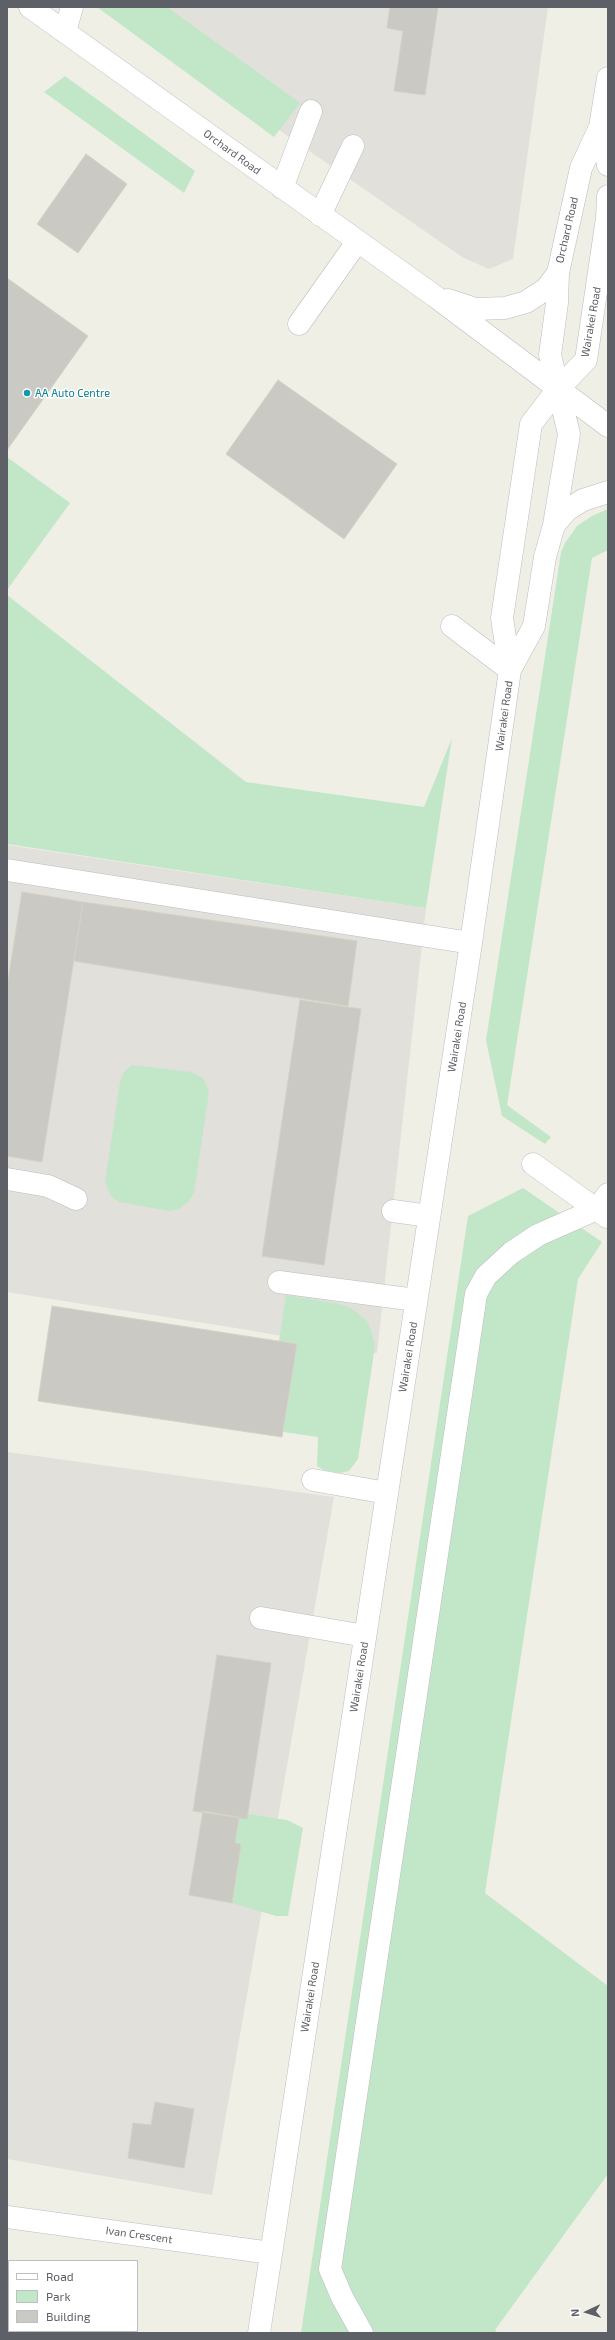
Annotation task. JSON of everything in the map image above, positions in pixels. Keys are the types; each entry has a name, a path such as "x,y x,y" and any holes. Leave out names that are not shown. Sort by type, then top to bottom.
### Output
{"street":[{"name":"Orchard Road","path":"30,7 436,297 608,426"},
{"path":"65,32 72,7"},
{"path":"608,78 604,128 608,165"},
{"path":"282,188 311,111"},
{"name":"Orchard Road","path":"436,297 475,309 505,308 526,302 546,289 558,273 581,168 604,128"},
{"path":"320,215 353,146"},
{"name":"Wairakei Road","path":"258,2333 471,943 510,670 502,618 531,424 558,389 586,360 606,226 608,196"},
{"path":"299,324 357,242"},
{"path":"452,626 510,670 534,626 545,558 554,525 569,434 550,355 557,303 558,273"},
{"path":"554,525 567,510 583,500 608,492"},
{"path":"7,870 471,943"},
{"path":"533,1164 604,1207"},
{"path":"7,1179 48,1186 76,1198"},
{"path":"362,2333 342,2297 330,2269 476,1294 486,1276 511,1253 538,1235 604,1207"},
{"path":"393,1211 429,1216"},
{"path":"279,1282 416,1300"},
{"path":"313,1480 387,1493"},
{"path":"261,1618 365,1636"},
{"name":"Ivan Crescent","path":"7,2217 271,2254"}],"shaded area":[{"path":"102,7 548,7 513,259 489,269 462,257"},
{"path":"7,845 426,908 377,1353 242,1329 7,1292"},
{"path":"7,1452 334,1497 212,2195 7,2159"}],"green space":[{"path":"97,7 167,7 300,103 274,137"},
{"path":"65,76 195,171 184,193 44,92"},
{"path":"7,457 70,503 7,590"},
{"path":"608,509 608,550 592,558 507,1105 551,1137 545,1144 502,1116 486,1040 561,552 565,543 577,526 592,516"},
{"path":"7,595 246,782 424,807 452,738 426,908 7,844"},
{"path":"132,1065 191,1072 203,1078 209,1092 194,1193 188,1202 179,1209 169,1211 119,1202 111,1196 105,1182 120,1082 124,1072"},
{"path":"523,1188 602,1242 578,1279 485,1893 608,1986 608,2174 495,2330 498,2333 301,2333 468,1216"},
{"path":"286,1295 339,1304 351,1308 367,1321 371,1330 375,1346 358,1459 349,1471 340,1473 324,1470 317,1466 318,1437 283,1432 297,1344 279,1341"},
{"path":"248,1814 287,1820 303,1828 288,1916 276,1916 232,1903 241,1844 235,1843 239,1817 247,1819"}],"building":[{"path":"390,7 438,7 425,95 394,91 403,31 387,28"},
{"path":"86,154 127,184 78,253 37,224"},
{"name":"AA Auto Centre","path":"7,278 88,336 7,450"},
{"path":"278,380 397,464 344,539 226,454"},
{"path":"22,892 83,902 42,1162 7,1156 7,987"},
{"path":"83,902 357,941 348,1006 74,961"},
{"path":"300,1000 361,1009 324,1265 262,1256"},
{"path":"52,1306 297,1344 282,1437 38,1401"},
{"path":"217,1655 271,1663 247,1819 193,1811"},
{"path":"203,1811 239,1817 235,1843 241,1844 232,1903 189,1895"},
{"path":"155,2102 194,2109 184,2168 128,2158 133,2123 151,2125"}],"place":[{"name":"AA Auto Centre","path":"27,393"}]}
